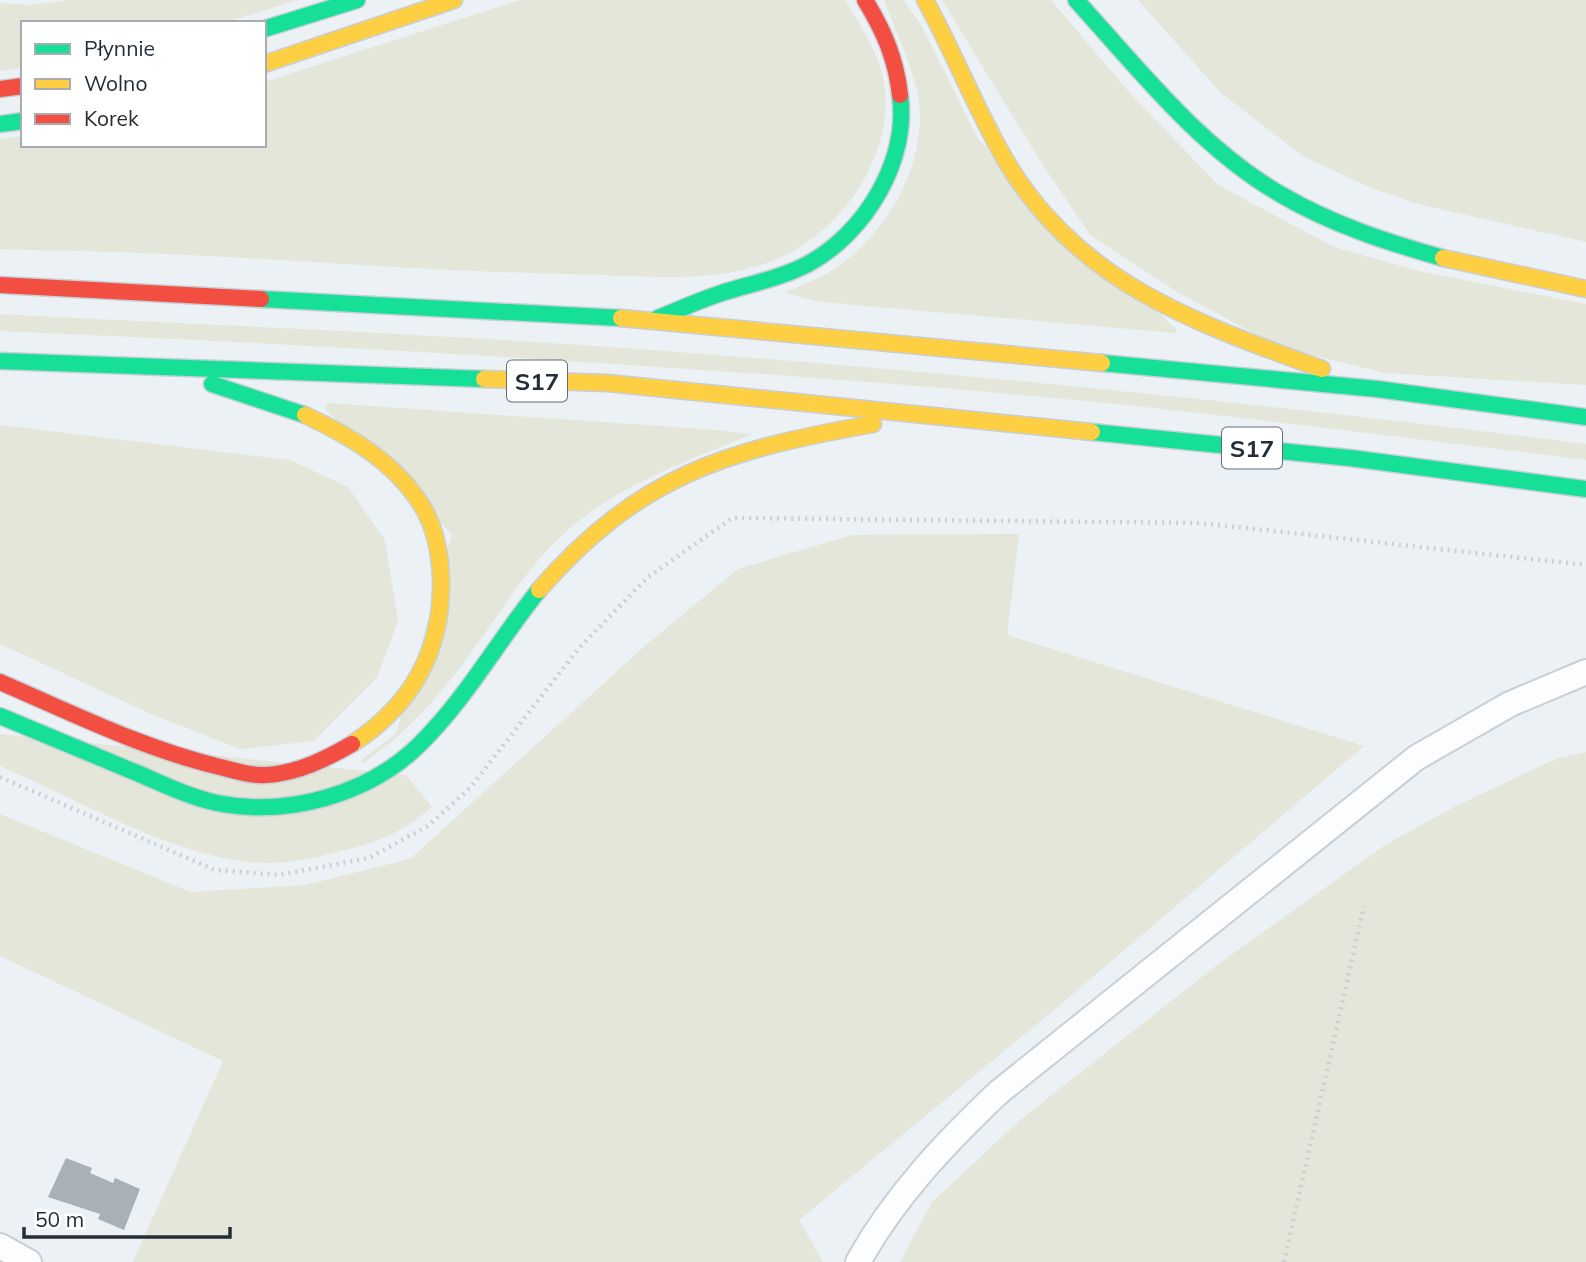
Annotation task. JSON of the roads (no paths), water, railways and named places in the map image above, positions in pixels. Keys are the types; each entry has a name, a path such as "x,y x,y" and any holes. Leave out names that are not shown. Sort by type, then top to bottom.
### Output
{"main road":[{"path":"266,28 357,0"},
{"path":"266,63 454,0"},
{"path":"654,320 727,291 768,282 817,258 860,221 879,196 891,172 898,143 900,86 895,58 885,32 865,0"},
{"path":"925,0 1009,166 1027,195 1069,242 1122,282 1190,321 1377,389"},
{"path":"1076,0 1191,125 1241,167 1302,206 1389,243 1446,260 1586,289"},
{"path":"0,89 21,86"},
{"path":"0,124 21,121"},
{"path":"0,285 654,320 1377,389 1586,417"},
{"name":"S17","path":"0,361 607,383 1350,458 1586,489"},
{"path":"0,682 172,754 228,769 267,775 312,765 345,748 389,717 421,677 440,622 442,559 423,507 390,467 351,436 271,401 156,368"},
{"path":"0,716 178,790 220,804 265,807 311,802 362,783 405,757 460,698 503,635 551,575 596,534 658,487 715,462 805,436 917,416"}],"street":[{"path":"858,1262 869,1241 940,1149 999,1092 1416,758 1510,704 1586,672"},
{"path":"0,1246 29,1262"}]}
